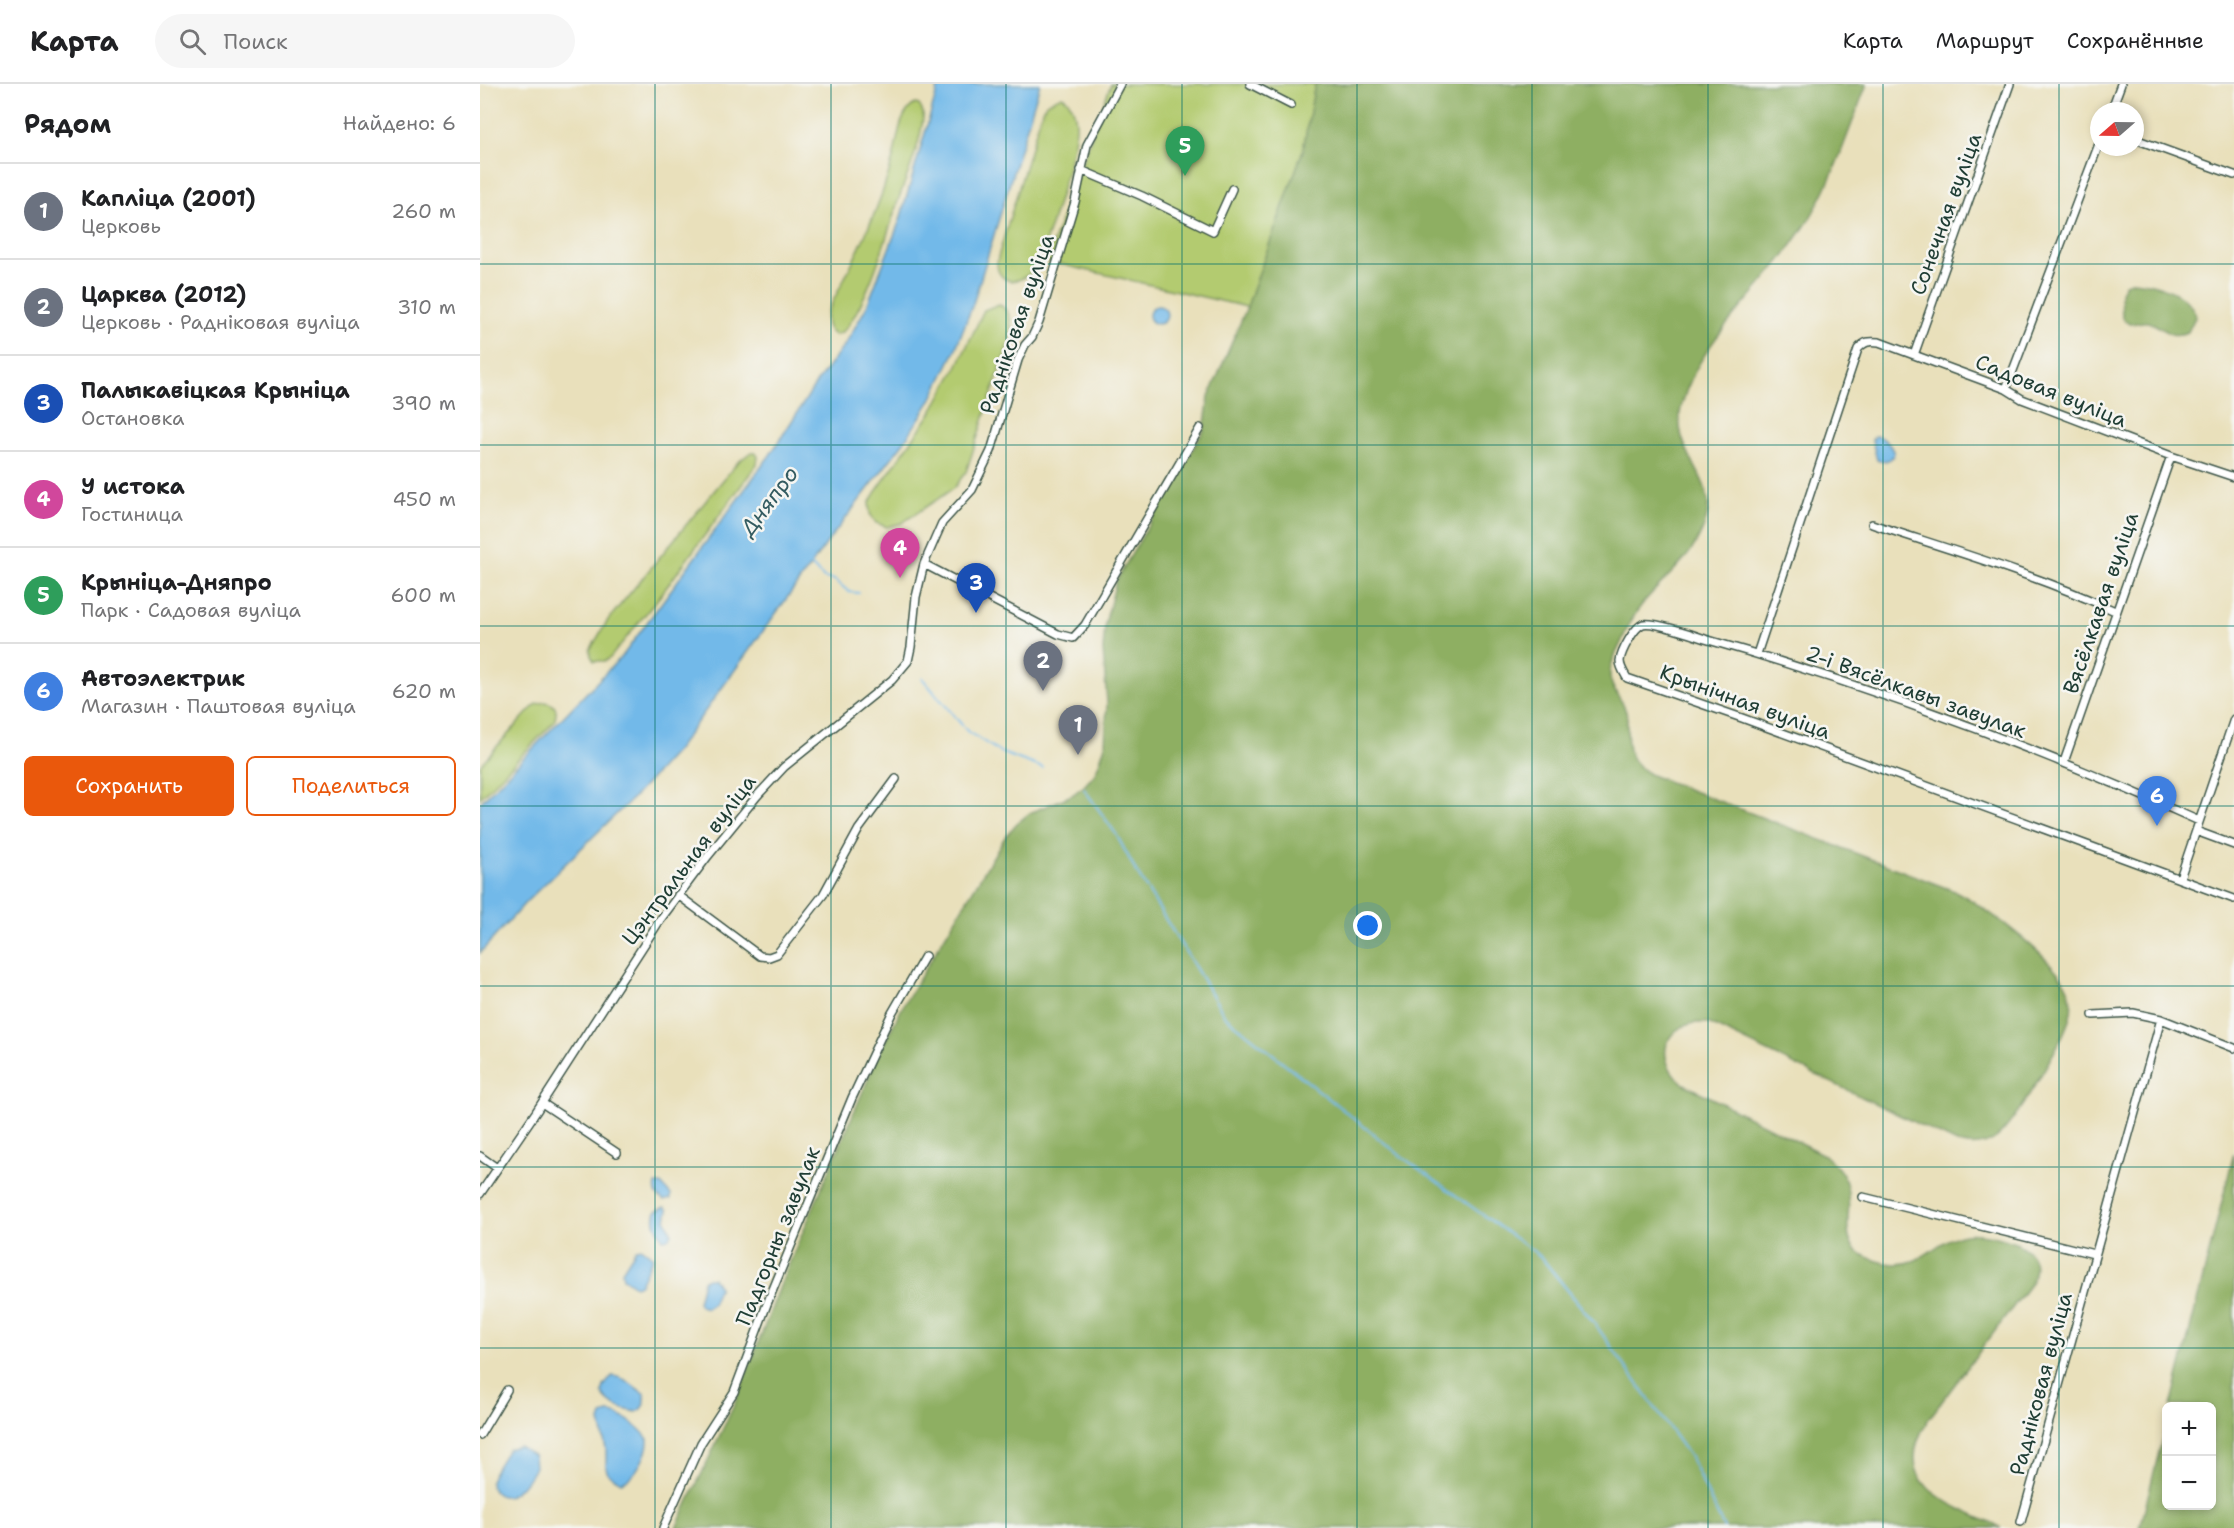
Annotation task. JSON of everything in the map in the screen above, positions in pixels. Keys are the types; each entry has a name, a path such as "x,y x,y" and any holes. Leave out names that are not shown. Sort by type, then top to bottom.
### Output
{"street":[{"name":"Радніковая вуліца","path":"924,564 942,523 972,490 991,451 1018,360 1039,322 1092,133 1120,84"},
{"path":"1250,84 1291,105"},
{"name":"Сонечная вуліца","path":"1914,355 2010,84"},
{"path":"2114,102 2121,84"},
{"path":"2144,142 2234,175"},
{"path":"2006,389 2094,156"},
{"path":"1081,170 1142,196 1213,231 1232,189"},
{"name":"Садовая вуліца","path":"1757,654 1858,349 1863,343 1880,342 2006,389 2022,399 2171,456 2234,477"},
{"path":"924,564 1058,634 1073,638 1091,616 1200,428"},
{"name":"Вясёлкавая вуліца","path":"2064,762 2171,456"},
{"path":"1872,524 2002,566 2115,611"},
{"name":"Цэнтральная вуліца","path":"480,1194 678,896 773,778 901,670 908,661 916,597 924,564"},
{"name":"Крынічная вуліца","path":"1757,654 1650,623 1642,624 1636,629 1620,660 1627,678 2234,899"},
{"name":"2-і Вясёлкавы завулак","path":"1757,654 2064,762 2199,821"},
{"path":"2180,878 2234,719"},
{"path":"678,896 760,956 770,957 777,954 823,895 859,829 896,779"},
{"path":"2196,831 2234,845"},
{"name":"Падгорны завулак","path":"663,1528 701,1443 734,1392 766,1304 852,1098 892,1012 925,956"},
{"path":"2092,1015 2133,1013 2161,1019 2234,1048"},
{"name":"Радніковая вуліца","path":"2020,1522 2161,1019"},
{"path":"542,1103 617,1153"},
{"path":"480,1156 497,1168"},
{"path":"1863,1197 2094,1254"},
{"path":"480,1435 507,1390"}],"green space":[{"path":"1111,84 1315,84 1303,150 1247,307 1046,261"},
{"path":"1315,84 1867,84 1832,175 1805,226 1784,256 1722,330 1698,365 1689,384 1682,404 1680,421 1687,450 1706,490 1708,505 1706,520 1688,555 1633,617 1613,661 1610,678 1626,711 1631,757 1642,769 1651,775 1957,892 2003,923 2039,952 2064,982 2070,995 2071,1009 2066,1028 2038,1081 2004,1130 1996,1138 1982,1145 1957,1143 1708,1023 1694,1023 1682,1027 1673,1034 1666,1052 1668,1063 1674,1074 1684,1084 1824,1155 1835,1164 1846,1183 1850,1242 1856,1250 1868,1258 1886,1263 1910,1262 1954,1237 1973,1233 2014,1242 2028,1251 2035,1264 2031,1283 1928,1420 1917,1443 1915,1462 1920,1477 1931,1490 1946,1501 2001,1528 676,1528 735,1403 784,1276 880,1051 904,1004 1005,837 1030,813 1072,795 1094,775 1105,745 1107,703 1103,650 1105,624 1116,581 1204,430 1209,396 1247,307 1303,150"},
{"path":"1062,96 1072,107 1076,123 1072,151 1060,196 1034,268 1023,278 1008,280 999,272 998,257 1040,118 1046,103"},
{"path":"915,104 919,105 923,115 919,138 877,265 856,314 844,330 835,335 827,325 828,311 873,217 893,158 899,128 909,108"},
{"path":"2133,281 2170,290 2186,300 2196,315 2188,332 2170,334 2148,322 2129,324 2122,318 2121,292 2125,284"},
{"path":"999,304 1010,319 1010,339 966,472 954,488 902,523 887,527 876,523 870,514 869,504 875,493 931,413 957,367 984,310"},
{"path":"751,452 756,453 758,457 757,464 660,596 610,658 605,661 594,661 590,650 608,620 737,463"},
{"path":"545,702 552,704 556,709 554,722 480,798 480,765 530,710 537,704"},
{"path":"2234,1153 2234,1528 2140,1528 2162,1440 2162,1510 2216,1510 2216,1402 2172,1402"}],"water":[{"name":"Дняпро","path":"939,84 1040,84 973,304 954,353 930,402 904,442 829,540 677,750 636,795 526,902 480,953 480,803 624,654 770,455 817,382 846,343 867,306 900,220"},
{"path":"1158,306 1164,309 1167,315 1164,321 1158,324 1152,321 1149,315 1152,309"},
{"path":"1875,436 1884,439 1891,447 1894,453 1890,459 1877,460 1872,440"},
{"path":"656,1184 661,1184 671,1195 671,1199 664,1201 660,1198 656,1192"},
{"path":"665,1207 668,1210 666,1220 672,1234 669,1238 663,1239 657,1229 655,1219 656,1211"},
{"path":"642,1248 653,1257 640,1284 635,1286 623,1278 622,1271 636,1249"},
{"path":"713,1278 719,1287 712,1304 706,1308 700,1306 698,1302 703,1281"},
{"path":"612,1376 626,1380 645,1394 644,1404 637,1412 617,1407 602,1393 604,1386"},
{"path":"608,1413 619,1415 630,1422 648,1439 640,1465 631,1476 621,1482 608,1474 606,1468 606,1449 600,1421 602,1415"},
{"path":"519,1446 534,1456 535,1467 514,1493 502,1496 492,1489 491,1479 508,1449"}],"waterway":[{"path":"810,564 824,578 835,580 849,592 859,593"},
{"path":"922,678 968,732 1002,753 1043,768"},
{"path":"1084,789 1116,834 1136,871 1225,1016 1401,1156 1540,1256 1595,1324 1690,1457 1724,1528"}],"place":[{"name":"Крыніца-Дняпро","path":"1185,176"},
{"name":"У истока","path":"900,578"},
{"name":"Палыкавіцкая Крыніца","path":"976,613"},
{"name":"Царква (2012)","path":"1043,691"},
{"name":"Капліца (2001)","path":"1078,755"},
{"name":"Автоэлектрик","path":"2157,826"}]}
